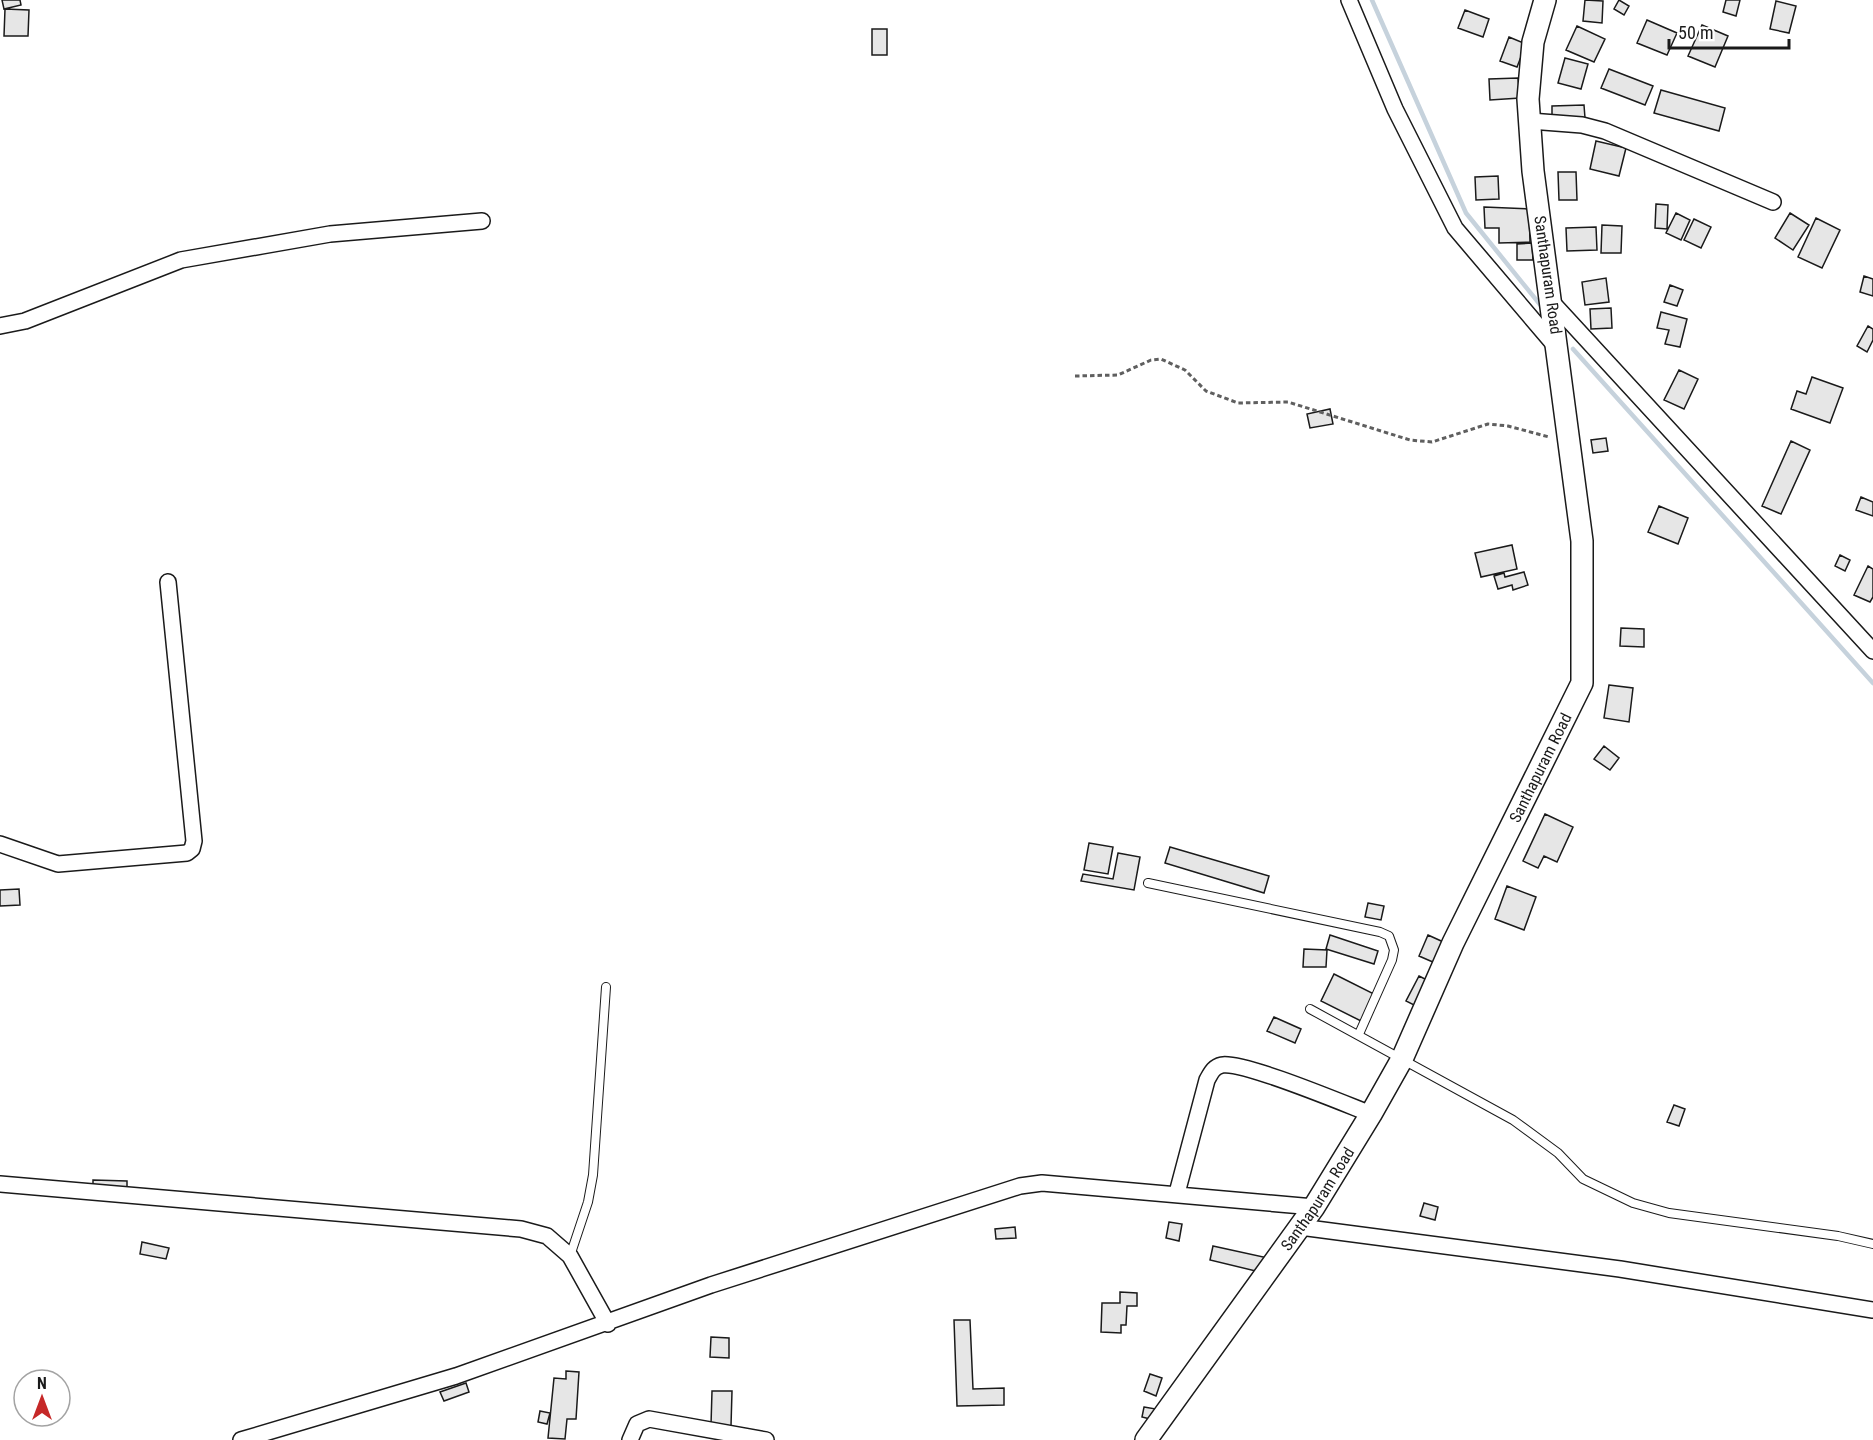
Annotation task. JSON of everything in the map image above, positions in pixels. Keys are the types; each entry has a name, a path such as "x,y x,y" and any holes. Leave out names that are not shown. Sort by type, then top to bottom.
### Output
{"main road":[{"name":"Santhapuram Road","path":"1146,1440 1307,1217 1371,1114 1402,1059 1453,943 1582,683 1582,541 1533,171 1528,99 1533,42 1545,0"}],"street":[{"path":"1349,0 1395,109 1455,228 1558,349"},
{"path":"1530,121 1582,125 1605,131 1773,202"},
{"path":"0,326 26,321 181,260 330,234 482,221"},
{"path":"1550,300 1873,651"},
{"path":"0,844 58,864 187,853 192,849 193,829 168,582"},
{"path":"1177,1193 1207,1080 1213,1069 1223,1065 1253,1070 1371,1114"},
{"path":"241,1440 456,1376 608,1324 711,1285 1020,1186 1042,1183 1177,1193 1307,1217 1873,1310"},
{"path":"0,1184 521,1229 547,1236 570,1256 608,1324"},
{"path":"630,1440 637,1424 649,1419 766,1440"}],"lane":[{"path":"1148,883 1380,932 1389,936 1394,950 1392,960 1359,1034"},
{"path":"570,1256 588,1202 593,1175 606,987"},
{"path":"1310,1009 1513,1120 1557,1153 1583,1179 1648,1209 1856,1239 1873,1244"}],"path":[{"path":"1075,376 1118,375 1151,360 1161,359 1185,370 1206,391 1238,403 1288,402 1410,440 1432,442 1488,424 1508,426 1550,437 1570,438"}],"building":[{"path":"2,0 20,0 21,5 4,9"},
{"path":"1585,0 1603,1 1602,23 1583,21"},
{"path":"1619,0 1629,6 1624,15 1614,9"},
{"path":"1726,0 1740,0 1736,16 1723,12"},
{"path":"1776,1 1796,6 1789,33 1770,29"},
{"path":"5,9 29,10 28,36 4,36"},
{"path":"1465,10 1489,19 1483,37 1458,28"},
{"path":"1647,20 1677,33 1667,55 1637,43"},
{"path":"1702,25 1728,36 1715,67 1688,56"},
{"path":"1577,26 1605,39 1594,62 1566,50"},
{"path":"872,29 887,29 887,55 872,55"},
{"path":"1509,37 1526,44 1517,67 1500,61"},
{"path":"1565,58 1588,64 1581,89 1558,83"},
{"path":"1609,69 1653,86 1645,105 1601,88"},
{"path":"1518,78 1520,98 1490,100 1489,79"},
{"path":"1661,90 1725,108 1719,131 1654,113"},
{"path":"1584,105 1585,118 1552,119 1552,106"},
{"path":"1596,141 1626,148 1619,176 1590,169"},
{"path":"1558,172 1576,172 1577,200 1559,200"},
{"path":"1498,176 1499,199 1476,200 1475,177"},
{"path":"1656,204 1668,205 1667,229 1655,228"},
{"path":"1484,207 1529,209 1530,242 1499,243 1499,228 1485,228"},
{"path":"1676,213 1690,220 1681,240 1666,233"},
{"path":"1790,213 1809,225 1793,250 1775,238"},
{"path":"1816,218 1840,230 1822,268 1798,257"},
{"path":"1694,219 1711,227 1701,248 1684,240"},
{"path":"1602,225 1622,226 1621,253 1601,253"},
{"path":"1596,227 1597,250 1567,251 1566,228"},
{"path":"1532,243 1533,260 1517,260 1517,244"},
{"path":"1864,276 1873,279 1873,296 1860,292"},
{"path":"1606,278 1609,302 1585,305 1582,282"},
{"path":"1670,285 1683,290 1677,306 1664,302"},
{"path":"1611,308 1612,328 1591,329 1590,309"},
{"path":"1661,312 1687,319 1680,347 1665,344 1669,330 1657,328"},
{"path":"1868,326 1873,329 1873,340 1867,352 1857,346"},
{"path":"1679,370 1698,379 1684,409 1664,400"},
{"path":"1812,377 1843,388 1830,423 1791,409 1797,391 1806,394"},
{"path":"1330,409 1333,424 1310,428 1307,414"},
{"path":"1606,438 1608,451 1593,453 1591,440"},
{"path":"1791,441 1810,450 1781,514 1762,506"},
{"path":"1861,497 1873,502 1873,516 1856,510"},
{"path":"1659,506 1688,518 1678,544 1648,532"},
{"path":"1512,545 1517,569 1481,577 1475,553"},
{"path":"1840,555 1850,560 1845,571 1835,566"},
{"path":"1868,566 1873,569 1873,597 1870,602 1854,595"},
{"path":"1524,572 1528,585 1513,590 1512,585 1498,589 1494,576 1504,573 1505,577"},
{"path":"1621,628 1644,629 1644,647 1620,646"},
{"path":"1609,685 1633,688 1629,722 1604,718"},
{"path":"1604,746 1619,758 1610,770 1594,759"},
{"path":"1545,814 1573,827 1557,862 1544,856 1538,868 1523,861"},
{"path":"1089,843 1113,847 1108,874 1084,870"},
{"path":"1170,847 1269,876 1264,893 1165,863"},
{"path":"1118,853 1140,857 1134,890 1081,881 1083,874 1113,879"},
{"path":"1507,886 1536,897 1524,930 1495,919"},
{"path":"19,889 20,905 0,906 0,890"},
{"path":"1368,903 1384,906 1381,920 1365,917"},
{"path":"1330,935 1378,951 1374,964 1326,949"},
{"path":"1428,935 1450,945 1442,966 1419,956"},
{"path":"1304,949 1327,950 1326,967 1303,967"},
{"path":"1334,974 1374,994 1361,1021 1321,1001"},
{"path":"1419,976 1433,983 1420,1008 1406,1001"},
{"path":"1274,1017 1301,1029 1295,1043 1267,1031"},
{"path":"1674,1105 1685,1109 1679,1126 1667,1122"},
{"path":"93,1180 127,1181 127,1195 93,1193"},
{"path":"1424,1203 1438,1207 1435,1220 1420,1216"},
{"path":"1169,1222 1182,1224 1179,1241 1166,1238"},
{"path":"1015,1227 1016,1238 996,1239 995,1229"},
{"path":"142,1242 169,1248 166,1259 140,1254"},
{"path":"1213,1246 1268,1258 1264,1273 1210,1260"},
{"path":"1120,1292 1137,1293 1137,1306 1127,1306 1126,1325 1121,1325 1121,1333 1101,1332 1102,1303 1120,1303"},
{"path":"954,1320 970,1320 973,1389 1004,1388 1004,1405 957,1406"},
{"path":"711,1337 729,1338 729,1358 710,1357"},
{"path":"566,1371 579,1372 576,1419 567,1419 565,1439 548,1438 554,1378 566,1379"},
{"path":"1150,1374 1162,1378 1156,1396 1144,1391"},
{"path":"466,1383 469,1392 444,1401 440,1392"},
{"path":"712,1391 732,1391 731,1426 711,1425"},
{"path":"1144,1407 1156,1409 1154,1420 1142,1417"},
{"path":"540,1411 550,1413 547,1424 538,1422"}],"waterway":[{"path":"1372,0 1466,213 1542,307"},
{"path":"1573,349 1873,683"}]}
